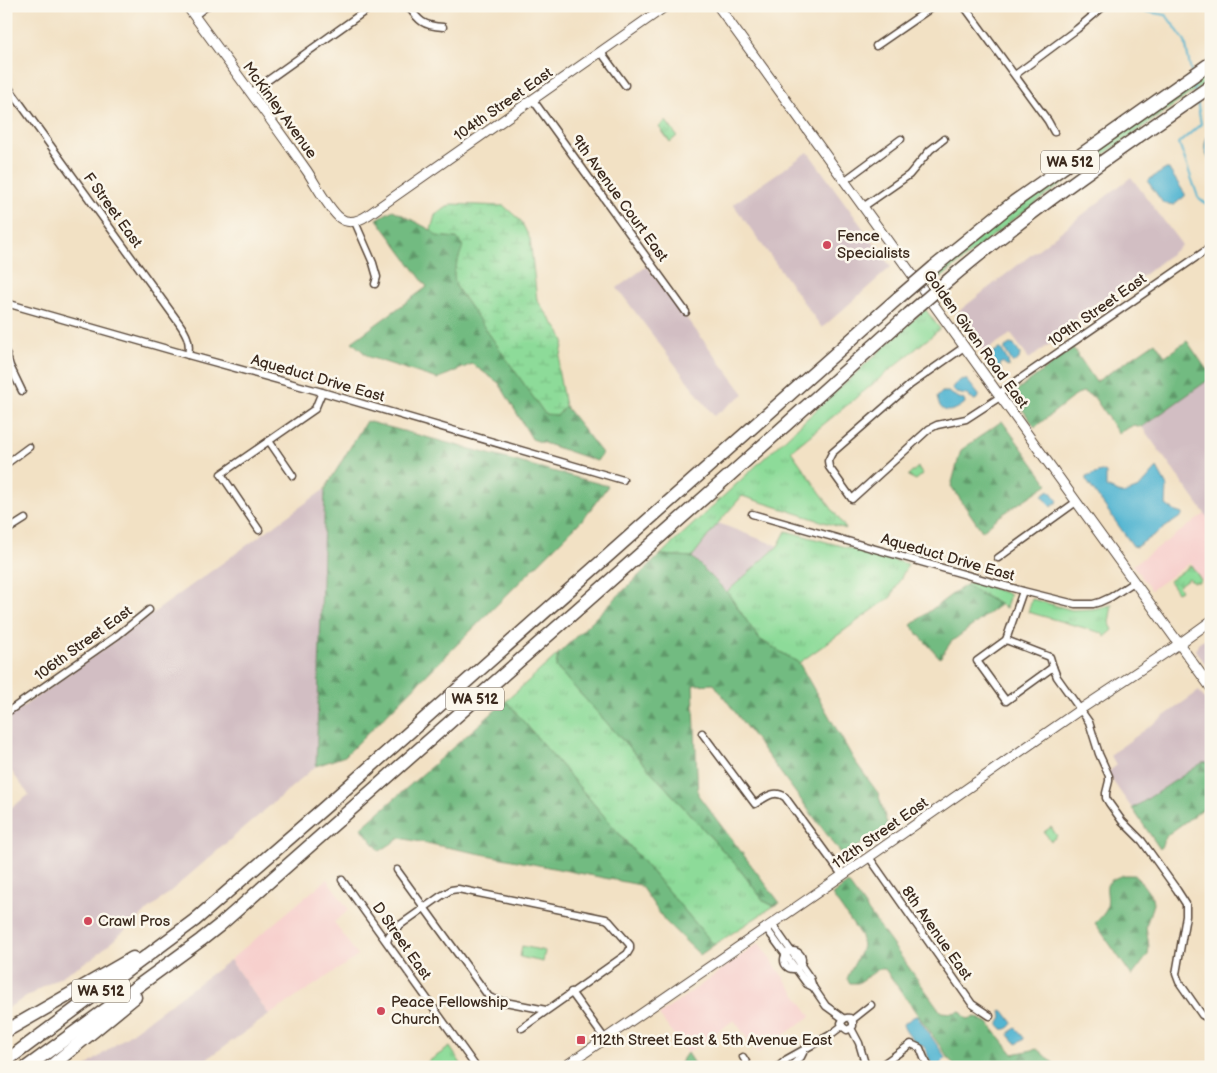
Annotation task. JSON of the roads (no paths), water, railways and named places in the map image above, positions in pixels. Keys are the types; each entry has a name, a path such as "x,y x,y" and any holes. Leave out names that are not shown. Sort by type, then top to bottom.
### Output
{"highway":[{"name":"WA 512","path":"6,1061 195,920 324,808 934,266 1014,202 1211,63"},
{"name":"WA 512","path":"27,1067 201,940 220,924 974,258 1026,217 1211,86"},
{"path":"6,1032 195,920"},
{"path":"50,1067 172,968 220,924"}],"street":[{"name":"McKinley Avenue","path":"187,6 336,214 345,221 355,222"},
{"path":"194,16 207,6"},
{"path":"250,93 372,6"},
{"path":"408,6 419,20 426,25 443,27"},
{"name":"104th Street East","path":"355,222 368,215 666,6"},
{"name":"Golden Given Road East","path":"718,6 1211,688"},
{"path":"876,46 934,6"},
{"path":"964,6 1048,120 1054,132"},
{"path":"1015,75 1104,6"},
{"path":"601,52 625,85"},
{"name":"F Street East","path":"6,84 179,323 188,341 188,355"},
{"name":"9th Avenue Court East","path":"533,100 686,312"},
{"path":"844,181 900,139"},
{"path":"863,207 908,175 930,150 944,139"},
{"path":"355,222 373,263 377,277 375,284"},
{"name":"109th Street East","path":"964,347 910,385 832,454 828,461 829,467 852,499 929,429 937,425 966,419 1211,247"},
{"name":"Aqueduct Drive East","path":"6,303 322,392 623,480"},
{"path":"6,353 22,391"},
{"path":"259,530 221,474 315,409 322,392"},
{"path":"269,441 292,476"},
{"path":"6,464 29,447"},
{"path":"998,558 1076,502"},
{"name":"Aqueduct Drive East","path":"752,514 1022,594 1075,604 1093,604 1111,597 1134,582"},
{"path":"6,532 25,519"},
{"path":"1022,594 1006,640 977,661 1006,701 1053,668"},
{"name":"106th Street East","path":"6,713 118,635 149,610"},
{"name":"112th Street East","path":"564,1067 1211,621"},
{"path":"1006,640 1050,657 1058,677 1089,722 1109,776 1106,798 1129,828 1142,841 1186,904 1186,916 1176,978 1202,1015 1211,1020"},
{"path":"702,733 755,804 771,794 779,794 785,797 842,875"},
{"name":"8th Avenue East","path":"869,857 972,1004 990,1016"},
{"path":"397,870 489,997 546,1010"},
{"name":"D Street East","path":"342,880 476,1067"},
{"path":"387,942 393,930 448,891 458,890 610,921 630,945 627,954 522,1028"},
{"path":"769,926 788,953"},
{"path":"796,951 801,954 803,960 798,967 790,969 786,966 784,960 788,953 796,951"},
{"path":"798,967 806,984 813,987 826,1006 843,1023 847,1030 851,1028"},
{"path":"571,992 604,1039"},
{"path":"778,1067 798,1052 805,1050 848,1018 852,1020 872,1005"},
{"path":"852,1020 851,1028 859,1043 866,1067"},
{"path":"879,1067 911,1044 920,1048 929,1067"},
{"path":"790,1067 801,1057 805,1050"},
{"path":"743,1057 748,1067"}],"water":[{"path":"1207,137 1211,138 1211,162 1205,147"},
{"path":"1166,169 1169,169 1185,194 1174,205 1163,203 1148,182"},
{"path":"1010,344 1014,345 1020,354 1019,359 1013,363 1005,350 1005,347"},
{"path":"1001,349 1009,366 1007,367 1003,362 1000,364 1001,371 995,369 989,358 992,353"},
{"path":"962,379 967,380 979,397 975,400 967,395 956,393 952,388"},
{"path":"942,392 948,392 964,400 965,403 952,411 944,410 937,397"},
{"path":"1157,468 1167,486 1166,505 1176,512 1183,514 1136,547 1133,546 1086,480 1086,477 1104,471 1106,472 1106,487 1123,494 1139,488"},
{"path":"1049,490 1058,501 1051,507 1042,495"},
{"path":"1002,1010 1013,1023 1006,1029 1002,1029 999,1025 1002,1018"},
{"path":"917,1016 946,1058 937,1067 930,1061 924,1047 913,1039 904,1027 903,1024"},
{"path":"1016,1028 1024,1038 1017,1044 1009,1035"}],"waterway":[{"path":"1111,6 1166,15 1185,41 1191,72"},
{"path":"1193,81 1195,92"},
{"path":"1197,101 1201,124 1179,143 1198,197 1211,208"}],"place":[{"name":"Fence Specialists","path":"827,245"},
{"name":"Crawl Pros","path":"88,921"},
{"name":"Peace Fellowship Church","path":"381,1011"},
{"name":"112th Street East & 5th Avenue East","path":"581,1040"}]}
